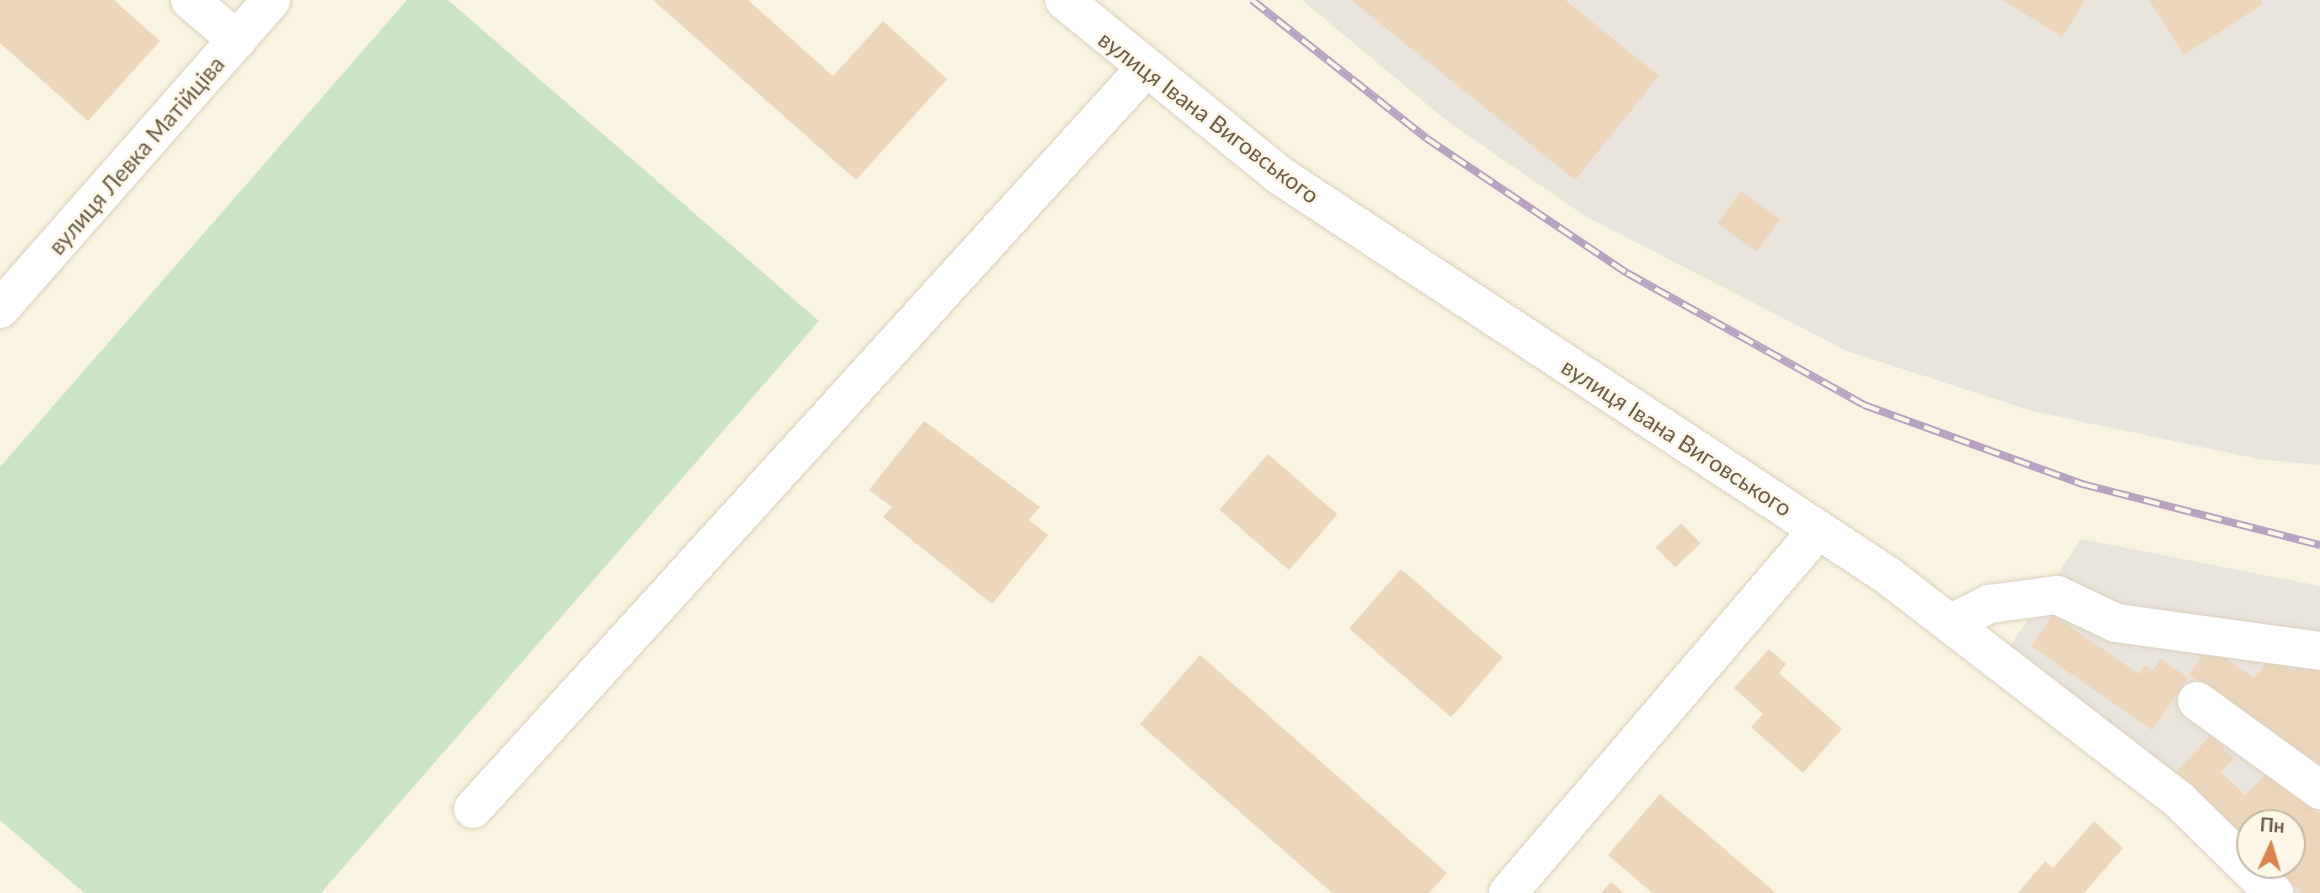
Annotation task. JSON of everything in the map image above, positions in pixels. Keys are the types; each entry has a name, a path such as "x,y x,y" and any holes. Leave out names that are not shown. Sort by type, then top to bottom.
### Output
{"street":[{"path":"190,0 236,40"},
{"name":"вулиця Левка Матійціва","path":"0,309 271,0"},
{"name":"вулиця Івана Виговського","path":"1064,0 1144,69 1279,175 1818,530 1952,623 2180,801 2274,893"},
{"path":"473,809 1144,69"},
{"path":"1508,893 1818,530"},
{"path":"1952,623 1989,604 2057,595 2116,623 2320,651"},
{"path":"2197,701 2320,790"}],"shaded area":[{"path":"1302,0 2320,0 2320,465 2258,459 2032,411 1847,351 1585,216 1447,121"},
{"path":"2081,539 2320,586 2320,893 2296,893 2282,879 2306,879 2306,809 2236,809 2236,836 2010,646"}],"green space":[{"path":"407,0 448,0 819,321 321,893 84,893 0,820 0,467"}],"building":[{"path":"0,0 114,0 160,41 88,121 0,43"},
{"path":"653,0 748,0 833,76 883,21 947,79 856,180"},
{"path":"1351,0 1565,0 1659,76 1575,180"},
{"path":"2003,0 2085,0 2062,37"},
{"path":"2149,0 2260,0 2263,4 2184,55"},
{"path":"1741,191 1780,219 1756,252 1717,223"},
{"path":"924,421 1040,507 1029,520 1048,535 992,604 883,517 892,507 869,490"},
{"path":"1268,454 1337,514 1289,570 1219,510"},
{"path":"1681,523 1700,543 1675,567 1656,547"},
{"path":"1401,569 1503,658 1451,717 1349,629"},
{"path":"2053,615 2139,674 2145,665 2153,670 2161,659 2188,678 2152,730 2031,646"},
{"path":"2209,646 2254,678 2270,658 2294,671 2301,664 2320,671 2320,764 2189,674"},
{"path":"1769,649 1786,664 1779,673 1842,729 1803,773 1751,727 1763,714 1734,688"},
{"path":"1200,655 1447,873 1429,893 1332,893 1140,724"},
{"path":"2210,736 2234,759 2221,772 2245,795 2272,768 2320,814 2320,893 2302,893 2288,879 2306,879 2306,809 2236,809 2236,828 2177,771"},
{"path":"1660,794 1776,893 1652,893 1608,855"},
{"path":"2094,821 2123,848 2084,893 2018,893 2045,861 2053,868"},
{"path":"1611,882 1624,893 1601,893"}],"railway":[{"path":"1252,0 1426,138 1627,273 1864,405 2082,484 2320,545"}]}
